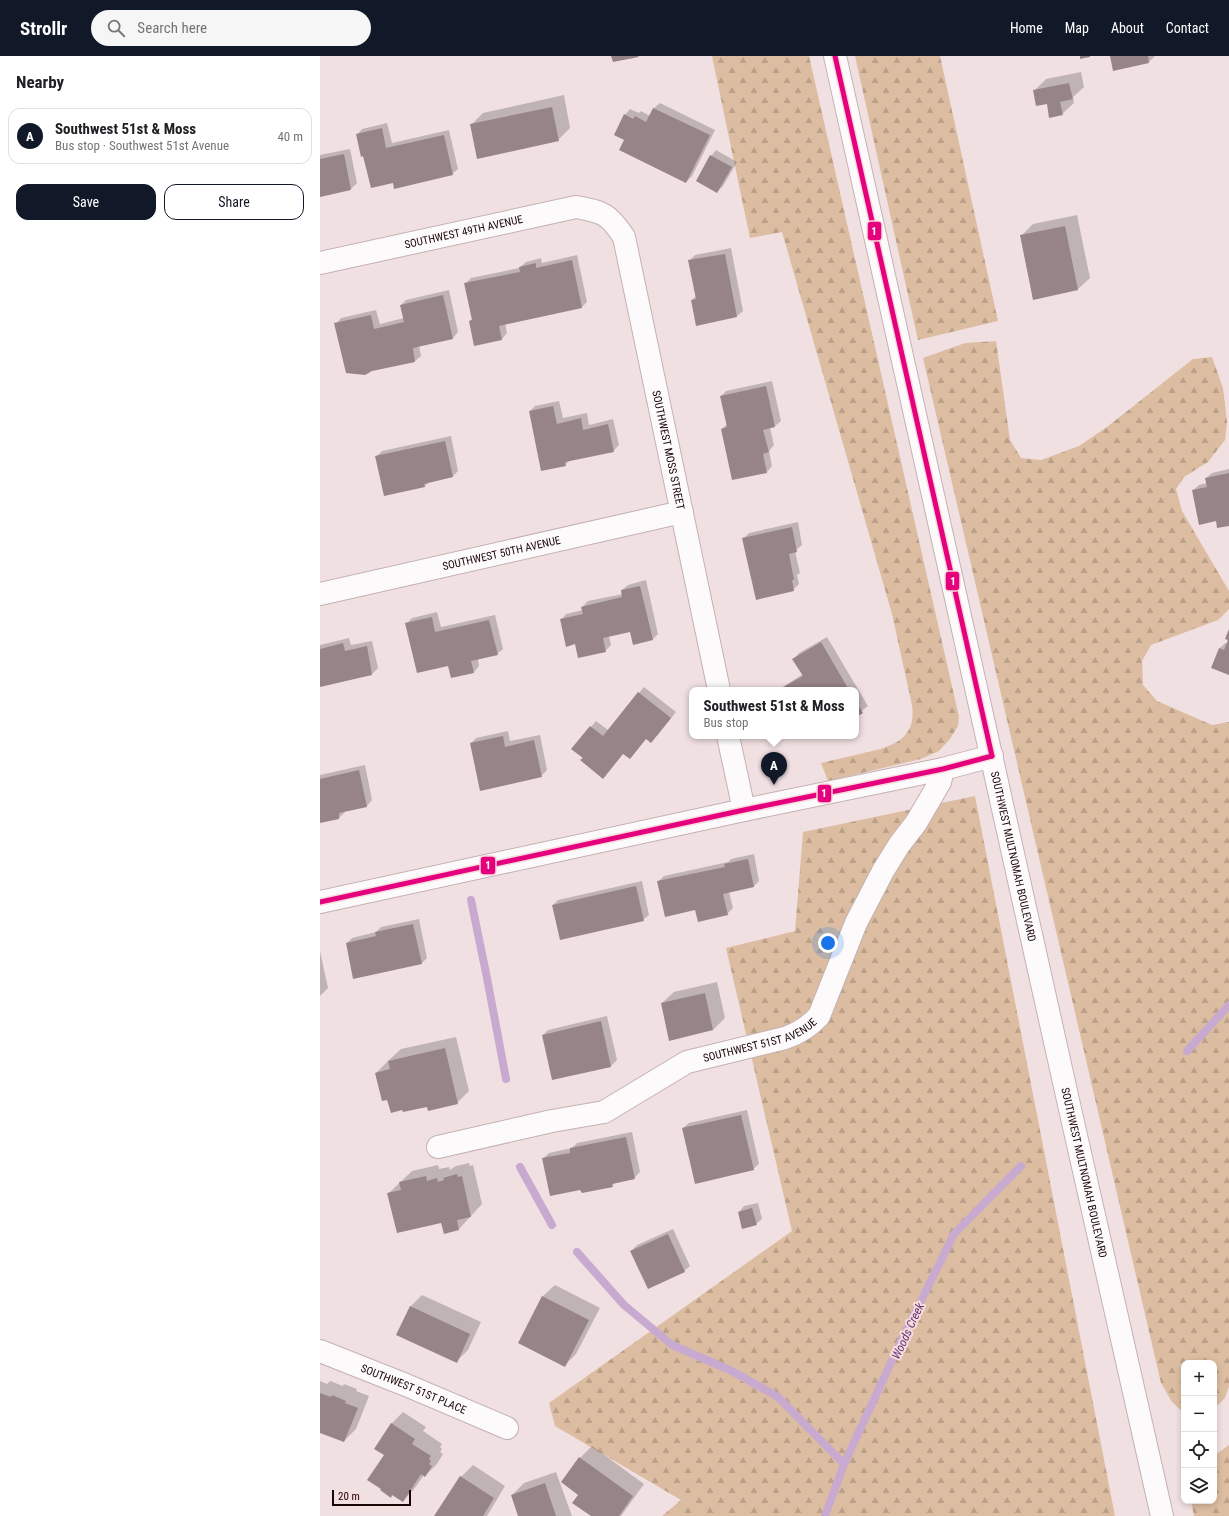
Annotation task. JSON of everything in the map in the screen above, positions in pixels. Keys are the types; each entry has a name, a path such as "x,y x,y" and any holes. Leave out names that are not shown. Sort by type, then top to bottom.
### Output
{"street":[{"name":"SOUTHWEST MULTNOMAH BOULEVARD","path":"835,56 1162,1516"},
{"name":"SOUTHWEST 49TH AVENUE","path":"320,263 556,210 576,207 607,215"},
{"name":"SOUTHWEST MOSS STREET","path":"607,215 624,237 718,687"},
{"name":"SOUTHWEST 50TH AVENUE","path":"320,594 682,512"},
{"path":"729,739 744,810"},
{"path":"320,902 744,810 943,769 992,756"},
{"name":"SOUTHWEST 51ST AVENUE","path":"438,1147 552,1121 604,1112 687,1062 785,1038 797,1034 810,1026 819,1016 856,923 883,871 899,845 916,823 940,782 943,769"},
{"name":"SOUTHWEST 51ST PLACE","path":"320,1351 406,1385 507,1428"}],"green space":[{"path":"712,56 809,56 959,717 958,726 950,739 939,751 921,759 828,781 821,763 874,751 900,740 906,734 910,726 912,705 892,614 782,232 750,238"},
{"path":"855,56 940,56 998,321 918,340"},
{"path":"996,341 1010,440 1021,458 1041,460 1079,446 1107,427 1193,359 1212,357 1223,388 1227,422 1225,440 1208,462 1184,477 1176,489 1182,511 1229,591 1229,609 1218,620 1151,645 1142,661 1143,685 1157,701 1212,725 1229,722 1229,1386 1225,1398 1217,1406 1217,1360 1181,1360 1181,1410 1172,1402 1161,1383 923,358 965,343"},
{"path":"975,796 1115,1516 662,1516 681,1500 555,1426 549,1403 792,1231 726,948 795,931 803,832"},
{"path":"1229,1445 1229,1516 1194,1516 1192,1504 1217,1504 1217,1454"}],"building":[{"path":"611,56 638,56 639,57 613,62"},
{"path":"1080,56 1090,56 1090,57 1080,59"},
{"path":"1110,56 1148,56 1149,63 1113,71"},
{"path":"1069,83 1073,99 1060,102 1063,115 1049,118 1047,104 1036,106 1033,90"},
{"path":"552,107 559,141 477,159 470,124"},
{"path":"653,108 710,135 686,183 619,150 624,140 614,135 624,114 633,119 635,116 646,122"},
{"path":"382,128 386,148 444,135 453,175 394,189 393,183 371,188 363,156 361,157 356,134"},
{"path":"344,154 351,190 320,197 320,159"},
{"path":"710,155 732,167 717,193 696,181"},
{"path":"1065,226 1078,290 1033,300 1020,235"},
{"path":"725,254 737,317 696,326 691,300 696,299 688,260"},
{"path":"572,260 582,308 499,326 502,340 474,346 469,321 472,320 464,283 520,272 519,267 536,263 536,268"},
{"path":"443,295 453,339 413,348 415,362 372,371 365,375 346,373 334,323 371,315 374,329 404,322 400,305"},
{"path":"766,386 775,427 763,430 769,452 763,454 767,473 732,480 721,429 727,427 720,396"},
{"path":"553,406 557,424 581,418 583,430 608,424 614,452 565,462 566,466 541,471 529,411"},
{"path":"445,441 453,477 424,484 425,487 384,496 375,456"},
{"path":"1229,473 1229,526 1217,528 1216,521 1199,525 1192,490 1207,487 1205,478"},
{"path":"792,527 797,552 789,554 794,580 792,580 794,591 756,600 742,538"},
{"path":"640,586 653,640 633,645 630,632 603,638 606,652 578,658 575,644 566,647 560,619 583,614 581,607 622,597 621,590"},
{"path":"432,617 435,632 489,620 498,655 471,661 474,673 451,678 448,666 417,673 405,623"},
{"path":"1229,629 1229,675 1211,668 1219,648 1224,650 1228,640 1225,639"},
{"path":"821,642 847,687 783,687 803,676 792,659"},
{"path":"343,643 345,651 367,646 372,675 320,687 320,649"},
{"path":"638,692 671,718 651,743 646,739 630,759 623,754 603,779 580,760 583,758 571,749 590,726 603,736"},
{"path":"859,707 863,713 859,715"},
{"path":"503,736 505,747 534,740 542,777 480,791 470,743"},
{"path":"359,770 367,807 339,813 339,819 320,823 320,779"},
{"path":"748,859 754,887 723,894 728,915 698,922 695,910 665,917 657,881 725,867 724,864"},
{"path":"636,886 644,921 560,940 552,905"},
{"path":"413,924 422,964 353,979 346,943 376,936 375,932"},
{"path":"705,993 713,1030 669,1041 661,1003"},
{"path":"601,1021 611,1067 552,1080 542,1035"},
{"path":"445,1048 458,1104 428,1111 427,1107 391,1113 387,1100 382,1101 375,1073 390,1069 388,1061"},
{"path":"741,1115 754,1170 695,1184 682,1128"},
{"path":"626,1137 635,1179 612,1184 613,1187 582,1193 580,1190 550,1196 542,1158 570,1153 570,1148"},
{"path":"457,1174 458,1177 462,1176 471,1217 457,1220 459,1230 444,1234 441,1223 397,1233 387,1193 401,1190 399,1182 426,1176 427,1181 437,1178 438,1182 444,1180 443,1178"},
{"path":"752,1208 757,1225 742,1229 738,1212"},
{"path":"668,1234 685,1272 648,1289 630,1251"},
{"path":"542,1296 589,1320 565,1367 518,1343"},
{"path":"410,1306 470,1334 457,1363 396,1335"},
{"path":"320,1393 331,1397 332,1395 346,1401 345,1403 358,1408 344,1442 320,1433"},
{"path":"391,1423 415,1439 412,1444 431,1456 429,1459 431,1461 429,1464 432,1466 425,1477 421,1474 403,1502 392,1495 391,1498 367,1480 384,1455 374,1449"},
{"path":"579,1457 633,1496 619,1516 591,1516 572,1503 578,1495 561,1482"},
{"path":"460,1476 494,1498 483,1516 434,1516"},
{"path":"545,1483 556,1516 518,1516 511,1495"}],"waterway":[{"path":"471,900 506,1079"},
{"name":"Woods Creek","path":"1187,1051 1229,1005"},
{"name":"Woods Creek","path":"825,1516 844,1464 902,1339 954,1234 1021,1166"},
{"path":"520,1167 552,1225"},
{"path":"577,1252 624,1305 672,1345 732,1371 778,1397 844,1464"}],"transit line":[{"name":"1","path":"835,56 992,756"},
{"name":"1","path":"320,902 744,810 943,769 992,756"}],"place":[{"name":"Southwest 51st & Moss","path":"774,785"}]}
